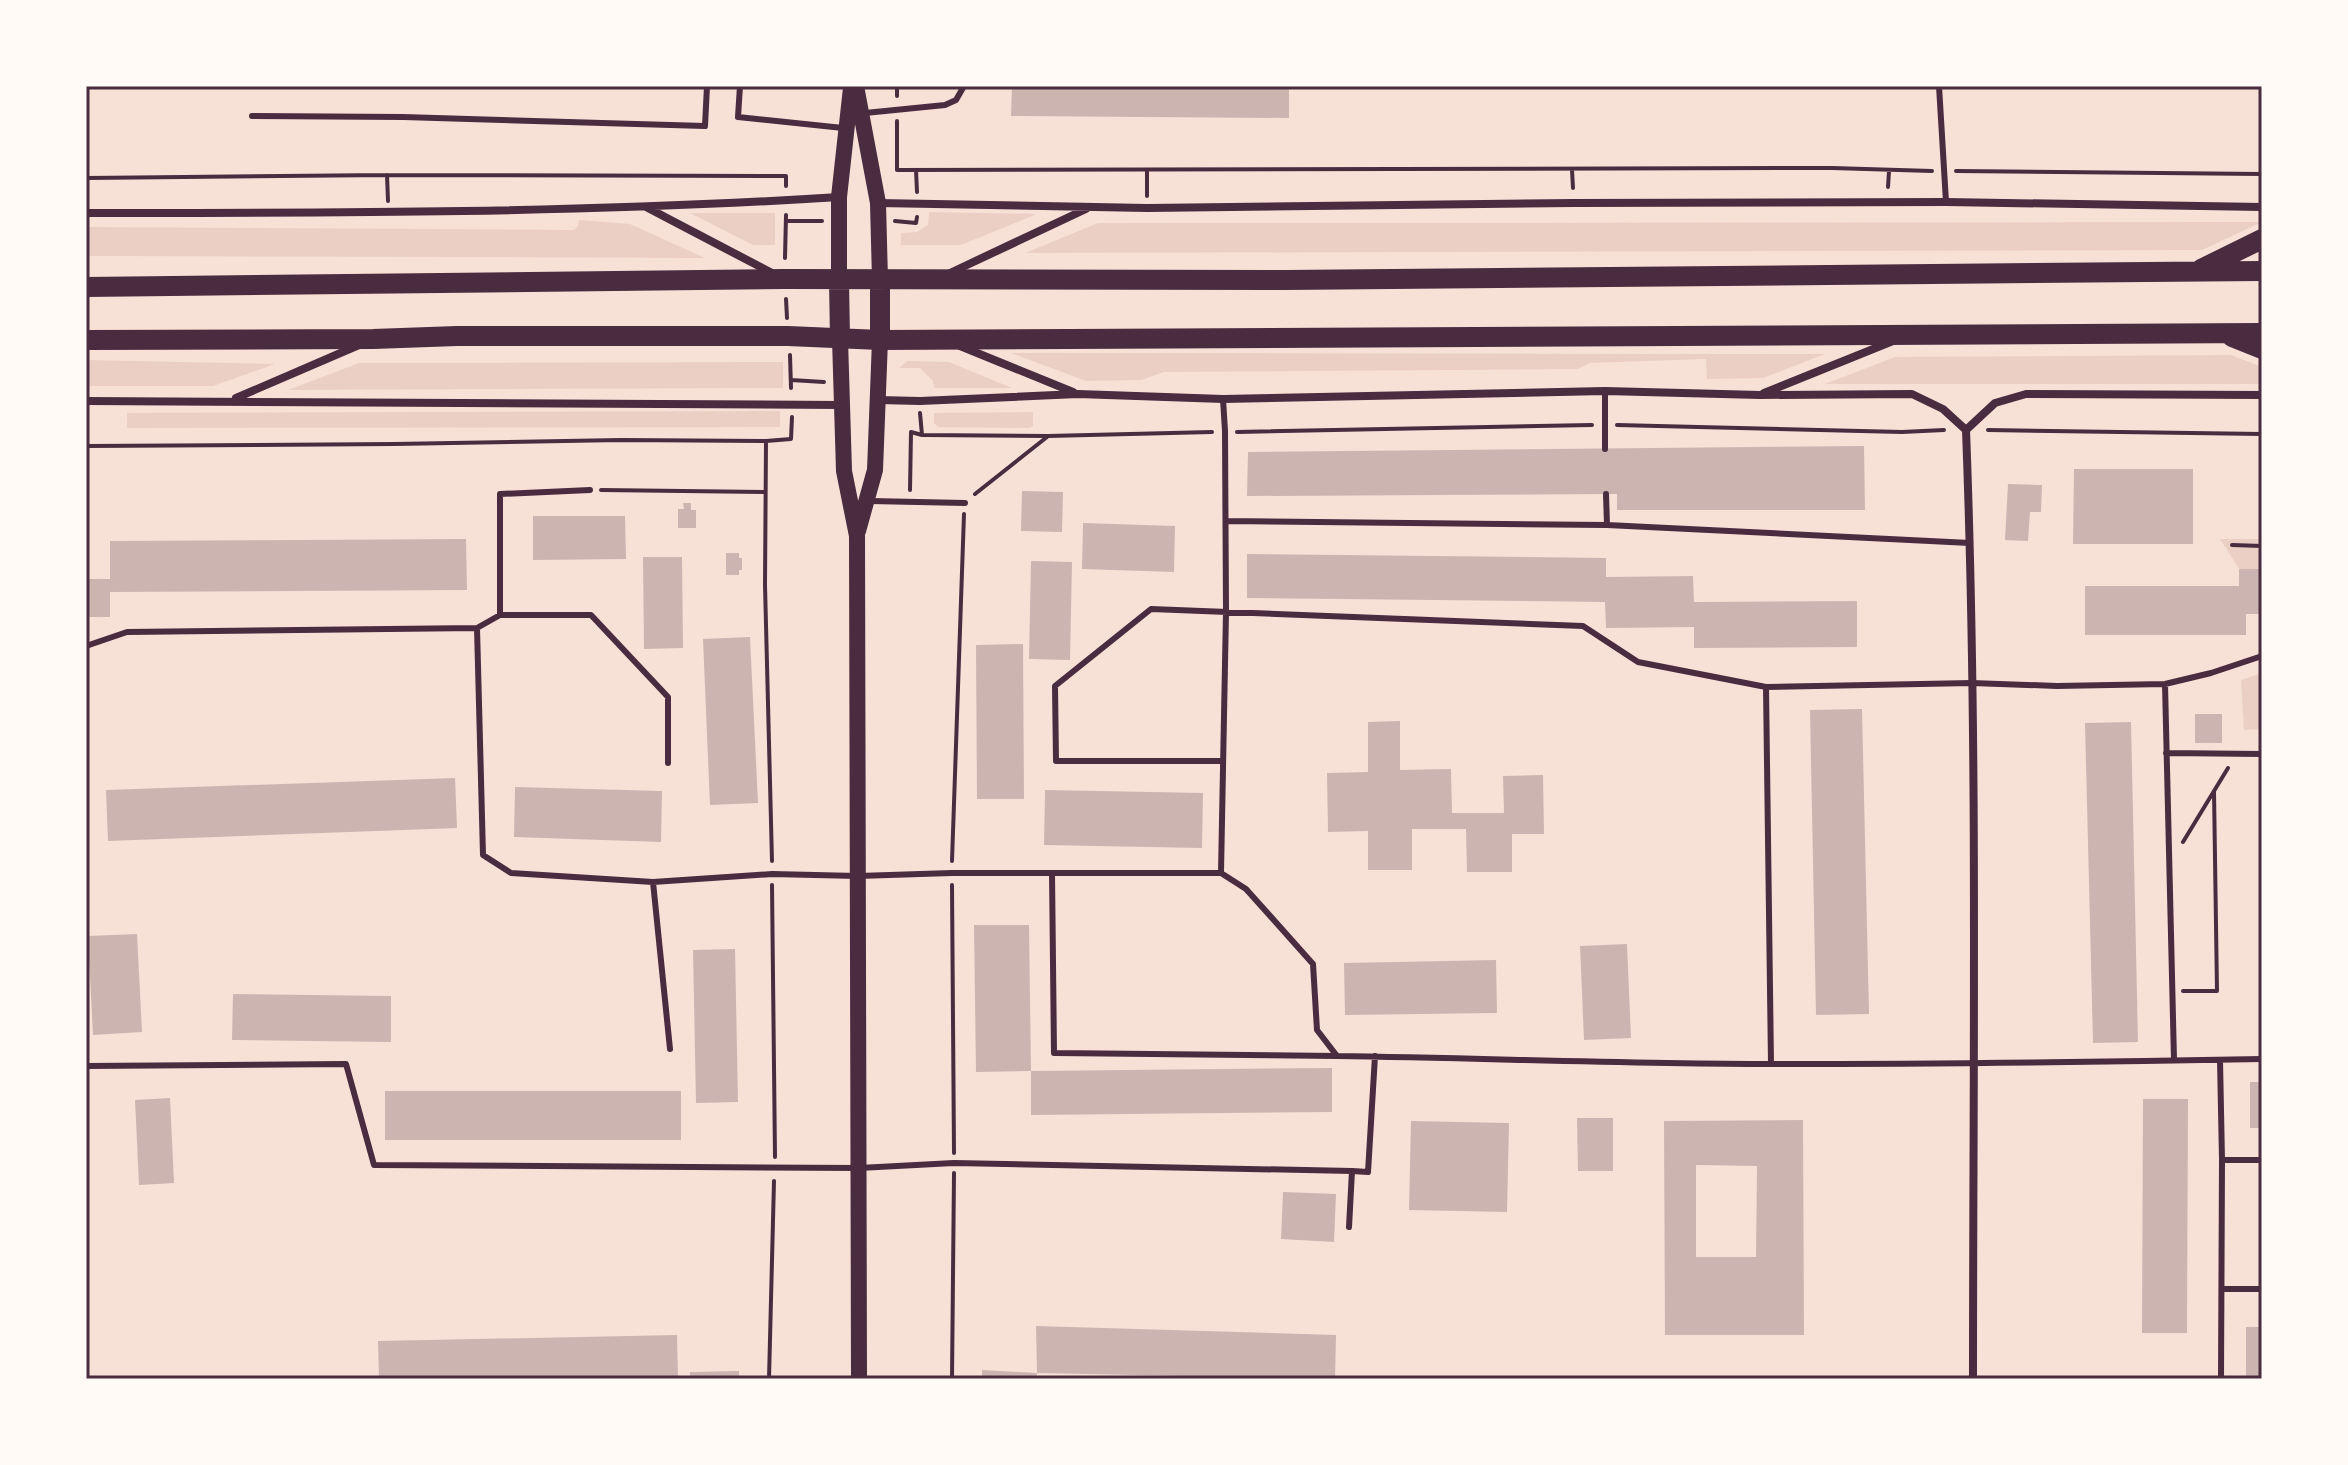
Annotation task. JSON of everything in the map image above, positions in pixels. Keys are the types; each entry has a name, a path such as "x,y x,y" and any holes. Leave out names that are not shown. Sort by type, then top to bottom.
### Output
{"main road":[{"path":"853,86 839,197 839,280 844,471 857,536 859,1379"},
{"path":"853,86 878,203 880,280 875,470 857,536"},
{"path":"2197,271 2262,239"},
{"path":"86,287 784,279 1285,280 2262,271"},
{"path":"86,340 457,336 788,336 880,340 2262,333"},
{"path":"2224,334 2262,349"}],"street":[{"path":"86,213 388,213 839,197"},
{"path":"878,203 1090,207 1946,202 2262,207"},
{"path":"646,206 784,279"},
{"path":"935,280 1090,207"},
{"path":"1760,395 1908,335"},
{"path":"940,338 1078,394"},
{"path":"231,400 373,339"},
{"path":"878,400 1078,394 1223,399 1605,391 1760,395 1912,394 1943,409 1966,430 1970,543 1973,1379"},
{"path":"1966,430 1995,403 2026,394 2262,395"},
{"path":"86,401 841,405"}],"lane":[{"path":"252,116 705,126 707,86"},
{"path":"740,86 738,117 846,128"},
{"path":"861,114 945,105 956,100 964,86"},
{"path":"1939,86 1946,202"},
{"path":"1605,391 1605,449"},
{"path":"1221,873 1226,612 1223,399"},
{"path":"500,615 500,494 590,490"},
{"path":"1606,494 1607,525"},
{"path":"866,501 965,503"},
{"path":"1226,521 1607,525 1970,543"},
{"path":"1223,761 1056,761 1055,686 1151,609 1583,626 1638,662 1766,687 1972,683 2057,686 2165,684 2262,656"},
{"path":"86,646 127,632 477,628 500,615 591,615 668,697 668,763"},
{"path":"477,628 483,855 511,873 653,882 772,874 1221,873 1246,889 1313,964 1317,1030 1337,1056"},
{"path":"2165,684 2174,1060"},
{"path":"1766,687 1771,1064"},
{"path":"2166,753 2262,754"},
{"path":"1052,873 1054,1053 1771,1064 2262,1059"},
{"path":"653,882 670,1049"},
{"path":"86,1066 346,1064 374,1165 859,1168 954,1163 1368,1172 1375,1056"},
{"path":"2220,1060 2221,1379"},
{"path":"2222,1160 2262,1160"},
{"path":"1349,1227 1352,1171"},
{"path":"2222,1289 2262,1289"}],"path":[{"path":"897,86 897,170 1832,168 1929,171"},
{"path":"916,170 917,188"},
{"path":"1147,170 1147,190"},
{"path":"1572,170 1572,185"},
{"path":"1888,187 1889,171"},
{"path":"1967,172 2262,174"},
{"path":"387,175 388,191"},
{"path":"86,178 786,176 786,189"},
{"path":"791,388 784,279 786,218 830,221"},
{"path":"791,380 831,382"},
{"path":"920,413 922,435"},
{"path":"86,446 766,441 791,439 792,416"},
{"path":"910,502 911,432 922,435 1048,436 1604,425 1902,432 2262,434"},
{"path":"952,1379 952,873 965,503 1048,436"},
{"path":"766,441 765,585 775,1166 769,1379"},
{"path":"590,490 765,492"},
{"path":"2232,545 2262,546"},
{"path":"2169,865 2229,766"},
{"path":"2171,992 2217,991 2214,791"}],"shaded area":[{"path":"929,212 1037,214 961,245 901,245 901,233 917,232 928,225"},
{"path":"690,213 775,213 775,245 753,245"},
{"path":"579,220 630,224 705,258 86,256 86,227 574,230"},
{"path":"2262,222 2202,250 1025,253 1098,223"},
{"path":"1011,353 1825,354 1763,378 1707,379 1706,359 1590,363 1578,369 1164,372 1141,380 1086,381"},
{"path":"2231,355 2262,367 2262,384 1825,384 1895,357"},
{"path":"86,360 275,364 213,386 86,386"},
{"path":"907,361 949,362 1012,388 934,388 933,381 920,368 899,368"},
{"path":"783,362 783,388 288,390 359,363"},
{"path":"780,411 780,427 127,428 127,413"},
{"path":"1033,412 1033,426 1029,428 938,427 934,423 934,413"},
{"path":"2220,539 2262,539 2262,569 2239,569"},
{"path":"2262,673 2262,729 2244,730 2241,680"}],"building":[{"path":"1012,86 1289,86 1289,118 1011,116"},
{"path":"1864,446 1865,510 1617,510 1617,494 1247,496 1248,452"},
{"path":"2074,469 2193,469 2193,544 2073,544"},
{"path":"2008,484 2042,485 2041,512 2030,512 2028,541 2005,540"},
{"path":"1022,491 1063,492 1062,532 1021,531"},
{"path":"683,503 691,503 691,510 696,510 696,528 678,528 678,509 684,509"},
{"path":"533,516 625,516 626,559 533,560"},
{"path":"1083,523 1175,526 1174,572 1082,569"},
{"path":"466,539 467,590 110,592 110,617 86,617 86,579 110,579 110,541"},
{"path":"726,553 739,553 739,558 742,558 739,575 726,575"},
{"path":"1247,554 1606,558 1606,577 1693,576 1694,602 1857,601 1857,647 1694,648 1694,627 1606,628 1605,602 1247,598"},
{"path":"643,557 682,557 683,648 644,649"},
{"path":"1031,561 1072,562 1070,660 1029,659"},
{"path":"2239,569 2262,569 2262,614 2246,614 2246,635 2085,635 2085,586 2239,586"},
{"path":"750,637 758,803 710,805 703,639"},
{"path":"1023,644 1024,799 977,799 976,645"},
{"path":"1862,709 1869,1014 1816,1015 1810,710"},
{"path":"2195,714 2222,714 2222,743 2195,743"},
{"path":"1400,721 1400,770 1451,769 1452,813 1504,813 1503,776 1543,775 1544,834 1512,834 1512,872 1467,872 1466,829 1412,829 1412,870 1368,870 1368,831 1328,832 1327,773 1368,772 1368,722"},
{"path":"2131,722 2138,1042 2093,1043 2085,723"},
{"path":"455,778 457,828 108,841 106,790"},
{"path":"515,787 662,791 661,842 514,837"},
{"path":"1045,790 1203,793 1202,848 1044,845"},
{"path":"974,925 1029,925 1031,1071 976,1072"},
{"path":"137,934 142,1032 93,1035 88,936"},
{"path":"1627,944 1631,1038 1584,1040 1580,946"},
{"path":"735,949 738,1102 696,1103 693,950"},
{"path":"1496,960 1497,1013 1345,1015 1344,963"},
{"path":"233,994 391,996 391,1042 232,1040"},
{"path":"1332,1068 1332,1112 1031,1115 1031,1071"},
{"path":"2250,1082 2262,1082 2262,1128 2250,1128"},
{"path":"385,1091 681,1091 681,1140 385,1140"},
{"path":"170,1098 174,1183 139,1185 135,1100"},
{"path":"2143,1099 2188,1099 2187,1333 2142,1333"},
{"path":"1577,1118 1613,1118 1613,1171 1578,1171"},
{"path":"1803,1120 1804,1335 1665,1335 1664,1121","holes":["1696,1165 1757,1166 1756,1257 1696,1257"]},
{"path":"1411,1121 1509,1123 1507,1212 1409,1210"},
{"path":"1283,1192 1336,1194 1334,1242 1281,1239"},
{"path":"1036,1326 1336,1335 1335,1379 1037,1373"},
{"path":"2246,1327 2262,1327 2262,1379 2246,1379"},
{"path":"677,1335 678,1379 379,1379 378,1341"},
{"path":"982,1370 1037,1373 1036,1379 982,1379"},
{"path":"739,1371 739,1379 690,1379 690,1372"}]}
